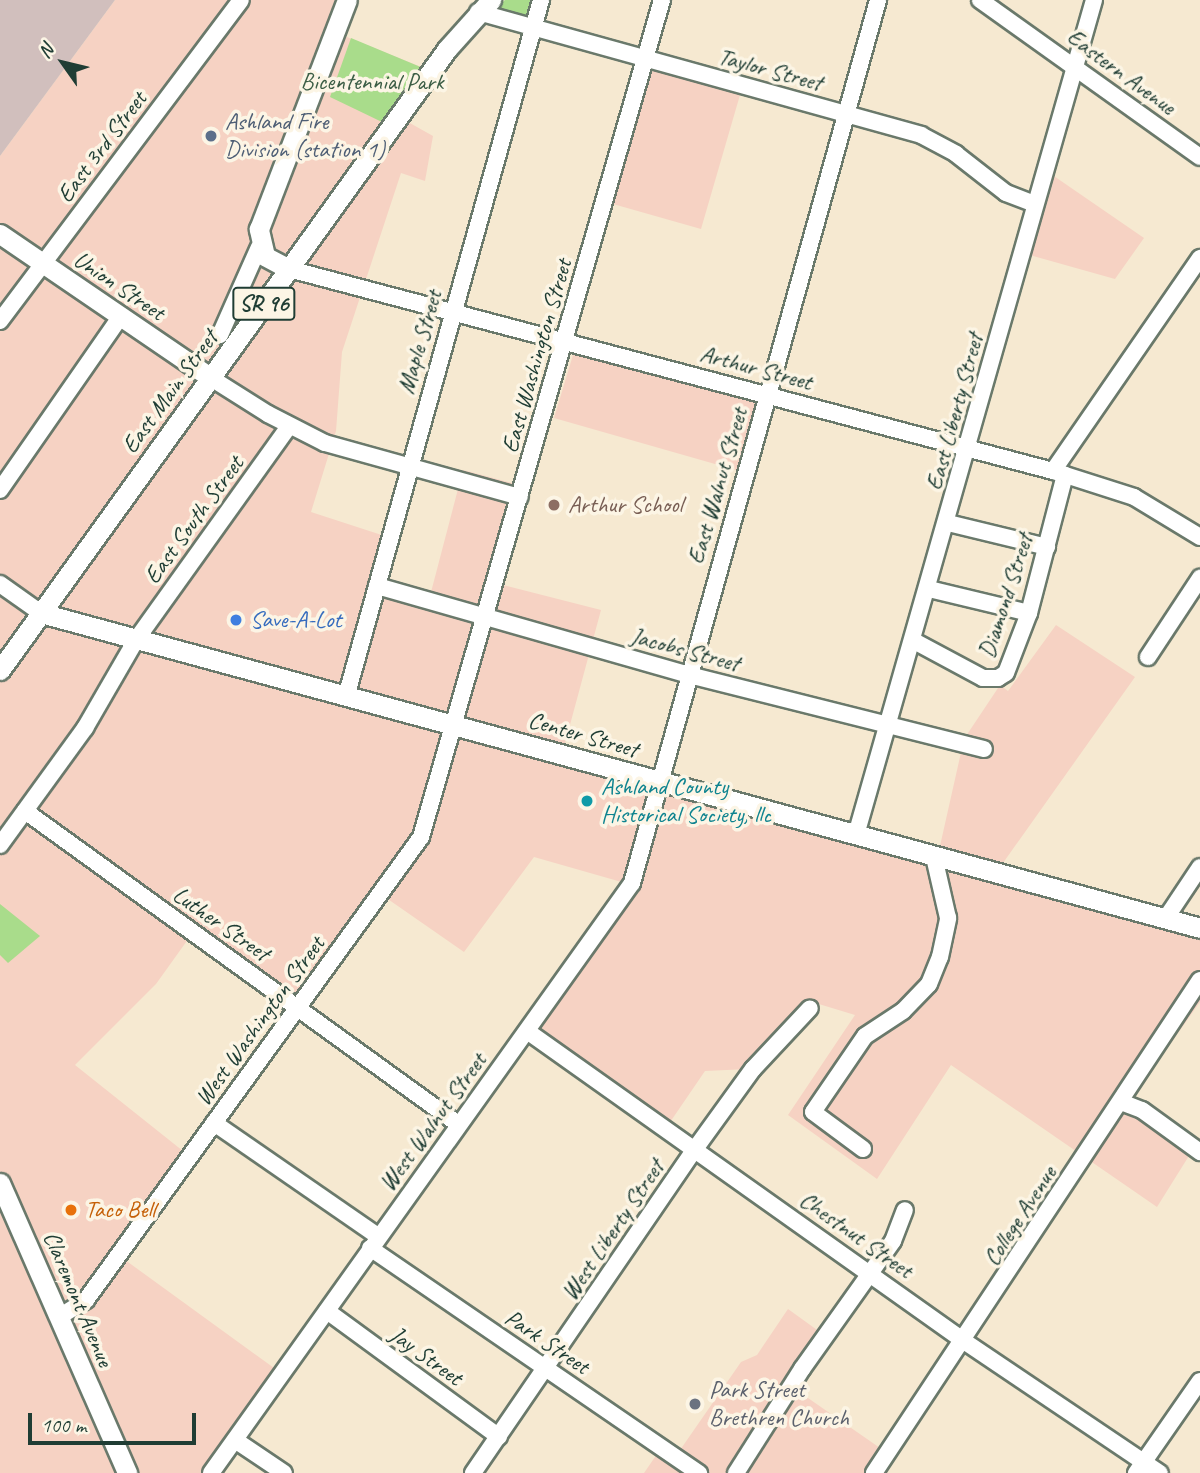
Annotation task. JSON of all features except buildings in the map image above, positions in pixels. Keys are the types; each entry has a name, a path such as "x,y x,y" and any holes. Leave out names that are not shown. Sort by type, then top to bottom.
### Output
{"main road":[{"path":"289,269 265,256 259,247 259,229 347,0"},
{"name":"East Main Street","path":"0,670 289,269 484,6"},
{"name":"Union Street","path":"0,234 211,378"},
{"name":"Center Street","path":"41,612 659,783 1200,928"},
{"name":"Claremont Avenue","path":"2,1194 127,1473"}],"street":[{"name":"East 3rd Street","path":"0,321 241,0"},
{"name":"Maple Street","path":"346,697 451,312 497,167 541,0"},
{"name":"East Washington Street","path":"455,725 662,0"},
{"name":"East Walnut Street","path":"659,783 878,0"},
{"name":"Eastern Avenue","path":"979,0 1076,66 1200,158"},
{"name":"East Liberty Street","path":"856,835 948,523 1094,0"},
{"name":"Taylor Street","path":"484,6 533,31 846,114 936,142 1006,192 1035,204"},
{"path":"220,335 259,247"},
{"name":"Diamond Street","path":"914,641 974,675 999,678 1013,660 1047,547 1059,473 1200,258"},
{"name":"Arthur Street","path":"289,269 565,339 1059,473 1134,497 1200,537"},
{"path":"0,490 121,316"},
{"path":"211,378 289,426 325,443 409,469 520,497"},
{"name":"East South Street","path":"0,845 85,728 136,640 289,426"},
{"path":"948,523 1047,547"},
{"path":"1148,657 1200,578"},
{"name":"Center Street","path":"0,584 41,612"},
{"name":"Jacobs Street","path":"377,586 690,675 888,728 984,749"},
{"path":"929,589 1029,613"},
{"name":"West Washington Street","path":"59,1317 86,1300 421,837 455,725"},
{"name":"West Walnut Street","path":"211,1473 632,883 659,783"},
{"name":"Luther Street","path":"25,811 298,1005 458,1124"},
{"path":"863,1149 813,1112 864,1036 903,1012 929,984 940,957 948,918 934,857"},
{"path":"1166,918 1200,867"},
{"name":"College Avenue","path":"874,1473 964,1341 1200,980"},
{"name":"West Liberty Street","path":"473,1473 752,1069 810,1008"},
{"name":"Chestnut Street","path":"527,1031 870,1271 1140,1468 1160,1473"},
{"path":"1121,1102 1142,1110 1200,1152"},
{"name":"Park Street","path":"214,1123 547,1369 699,1473"},
{"path":"736,1473 897,1233 905,1210"},
{"name":"Jay Street","path":"327,1311 499,1437"},
{"path":"1140,1468 1200,1381"},
{"path":"235,1440 284,1473"}],"shaded area":[{"path":"0,0 115,0 0,156"},
{"path":"115,0 354,0 342,35 441,75 408,122 433,136 425,181 401,173 342,352 336,431 311,512 397,540 384,582 430,596 463,470 531,488 503,585 601,610 564,747 940,846 964,739 1000,685 1008,691 1056,625 1135,677 1003,863 1200,916 1200,1002 1127,1105 1192,1151 1157,1207 951,1065 877,1179 788,1115 855,1015 809,1001 748,1069 705,1071 664,1131 524,1031 632,885 534,857 464,952 382,895 300,1006 194,931 156,984 75,1065 193,1159 121,1257 281,1373 209,1473 0,1473 0,156"},
{"path":"647,60 742,88 701,229 606,202"},
{"path":"1048,172 1144,238 1115,279 1026,254"},
{"path":"576,345 764,399 743,472 554,418"},
{"path":"788,1309 831,1340 795,1389 893,1457 882,1473 644,1473 664,1444 678,1453 741,1362 757,1355"}],"green space":[{"path":"505,0 543,0 536,24 497,13 494,8"},
{"name":"Bicentennial Park","path":"351,38 423,68 382,122 330,97"},
{"path":"0,904 40,936 8,963 0,955"}],"place":[{"name":"Ashland Fire Division (station 1)","path":"211,136"},
{"name":"Arthur School","path":"554,505"},
{"name":"Save-A-Lot","path":"236,620"},
{"name":"Ashland County Historical Society, llc","path":"587,801"},
{"name":"Taco Bell","path":"71,1210"},
{"name":"Park Street Brethren Church","path":"695,1404"}]}
